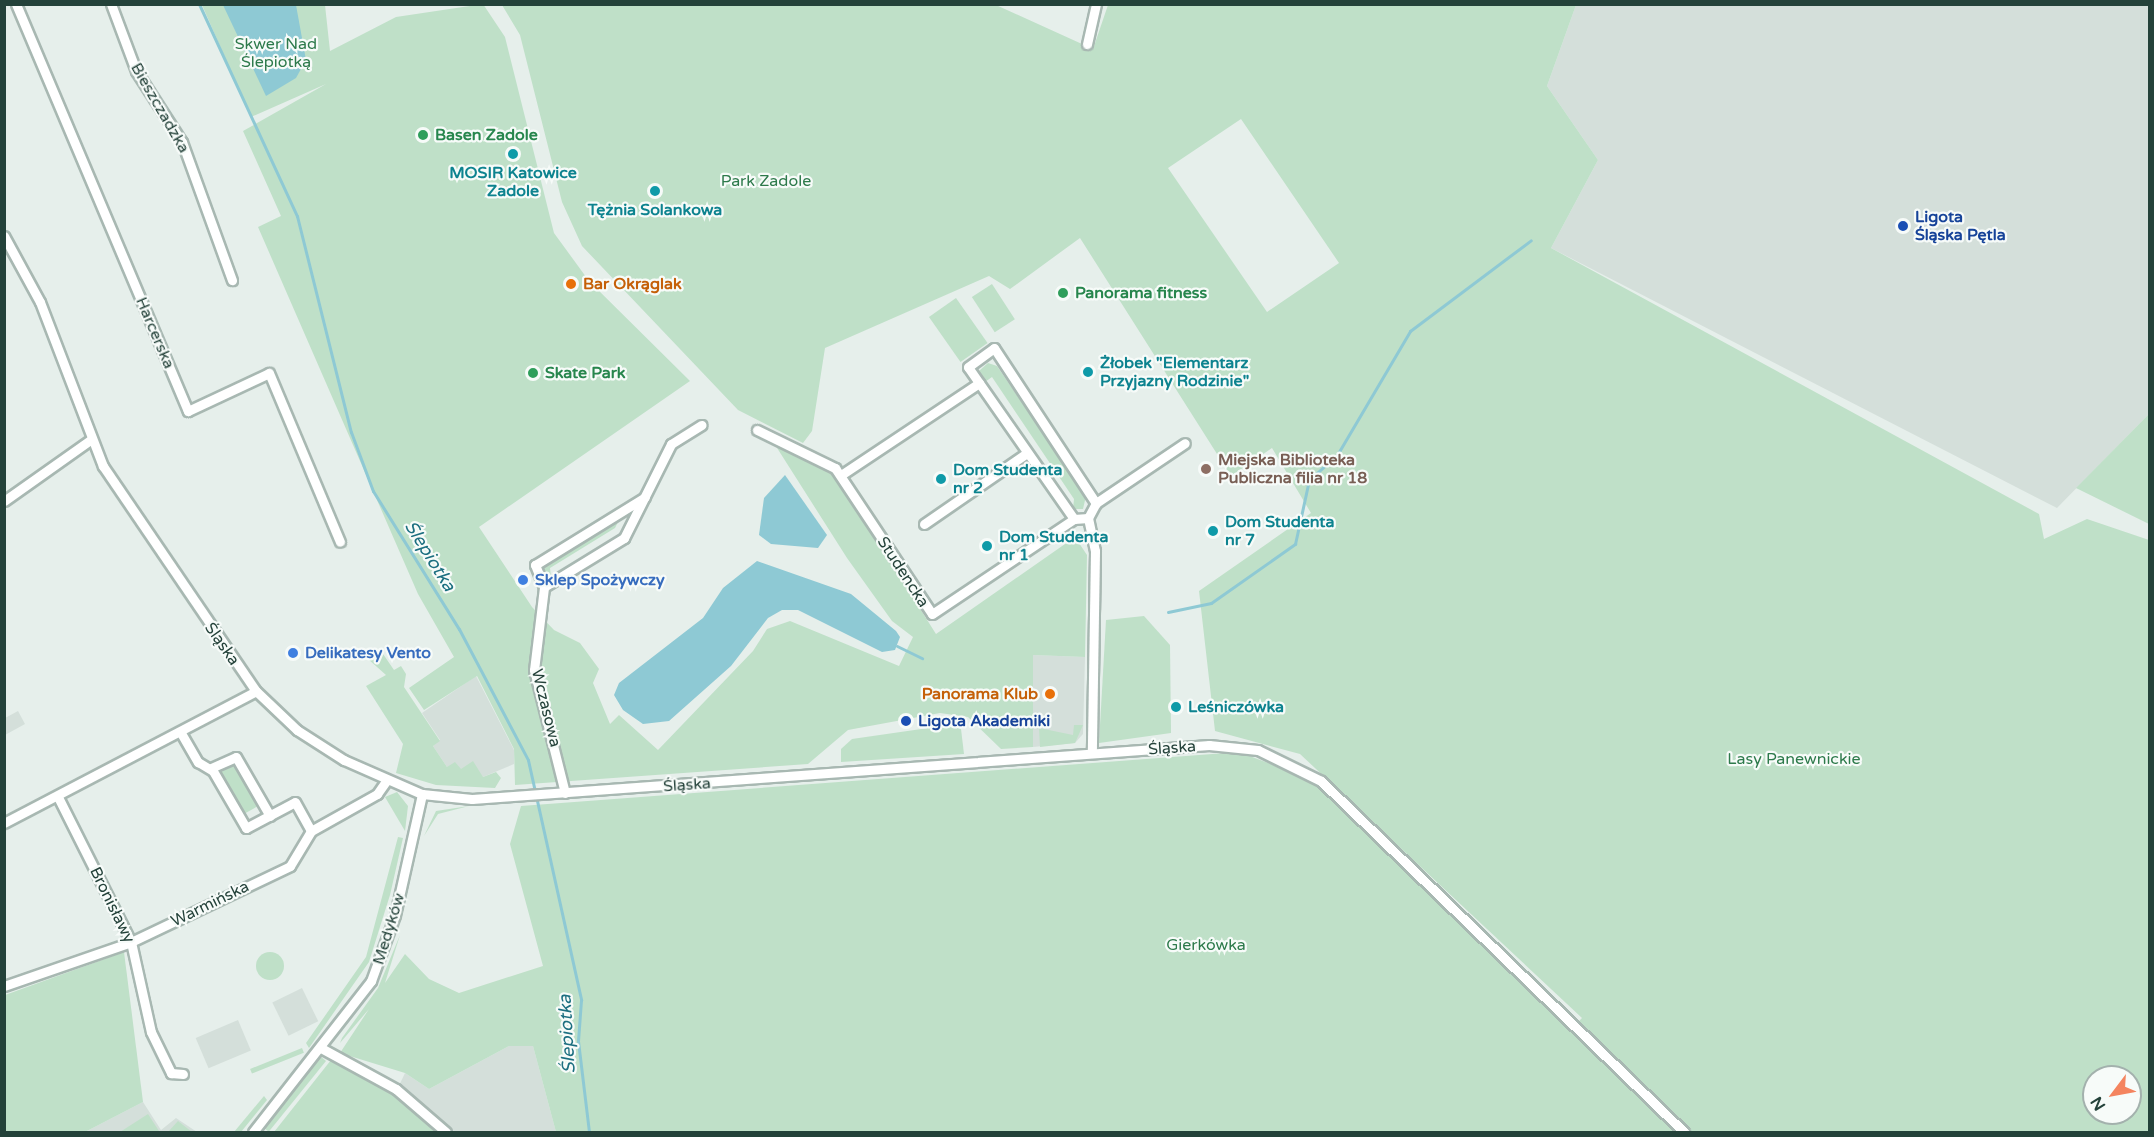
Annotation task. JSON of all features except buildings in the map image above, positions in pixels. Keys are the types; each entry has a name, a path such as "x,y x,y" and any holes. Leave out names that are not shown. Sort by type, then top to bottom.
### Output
{"street":[{"name":"Harcerska","path":"16,4 188,411 269,373 340,542"},
{"name":"Bieszczadzka","path":"111,4 136,71 182,142 232,280"},
{"path":"1087,44 1096,4"},
{"name":"Śląska","path":"4,236 40,302 90,440 256,691 318,745 386,781 422,794 522,797 1092,753 1233,745 1294,763 1322,781 1684,1132"},
{"path":"1074,519 968,366 994,348 1096,502"},
{"path":"757,430 838,472 979,383"},
{"path":"544,587 624,538 671,444 701,425"},
{"path":"4,501 90,440"},
{"path":"1092,753 1095,551 1088,518 1096,502 1185,443"},
{"path":"924,524 1027,453"},
{"name":"Studencka","path":"838,472 932,614 1074,519 1088,518"},
{"name":"Wczasowa","path":"565,793 534,670 544,587 535,565 645,497"},
{"path":"4,823 181,733 256,691"},
{"path":"181,733 198,762 211,768 246,828 295,802 311,831"},
{"path":"211,768 236,757 270,816"},
{"name":"Warmińska","path":"4,986 131,942 290,866 311,831 377,794 386,781"},
{"name":"Medyków","path":"253,1132 366,990 384,951 422,794"},
{"name":"Bronisławy","path":"58,797 131,942 151,1032 171,1073 183,1074"},
{"path":"321,1048 396,1089 446,1132"}],"shaded area":[{"path":"1576,5 2149,5 2149,414 2057,508 1551,248 1598,160 1547,86"},
{"path":"1033,655 1085,657 1083,734 1075,743 1033,747"},
{"path":"476,676 514,750 514,764 483,777 447,767 433,746 440,740 422,713"},
{"path":"18,711 25,724 5,735 5,718"},
{"path":"302,988 318,1021 289,1036 272,1002"},
{"path":"238,1020 251,1050 209,1068 196,1038"},
{"path":"509,1046 533,1046 556,1132 435,1132 396,1092 405,1073 429,1089"},
{"path":"143,1102 161,1130 176,1118 197,1132 85,1132"}],"green space":[{"name":"Skwer Nad Ślepiotką","path":"483,4 505,37 554,233 589,281 690,381 479,527 532,607 554,630 580,643 599,669 593,683 610,724 619,715 658,750 753,651 767,629 790,621 899,666 913,637 892,621 847,558 772,440 833,471 936,634 1075,537 1087,555 1085,657 1033,655 1033,747 1001,749 968,717 940,713 848,730 808,764 515,785 514,749 477,676 424,710 409,688 454,657 418,594 258,227 281,216 243,131 326,84 251,117 202,5 325,5 330,51 396,17"},
{"path":"502,5 996,5 1093,49 1108,5 1576,5 1547,86 1598,160 1551,248 2039,514 2044,539 2087,519 2149,540 2149,1132 556,1132 533,1046 509,1046 429,1089 405,1073 340,1053 369,1009 340,1043 378,988 400,935 385,983 405,954 429,979 459,993 543,966 510,844 521,806 1239,752 1308,778 1571,1029 1582,1018 1300,754 1215,731 1199,591 1311,513 1272,448 1231,476 1080,238 1010,289 989,276 825,348 812,431 803,443 738,410 582,246 562,202 520,35","holes":["1241,119 1339,263 1267,312 1168,168"]},
{"path":"992,284 1015,319 995,332 972,297"},
{"path":"956,298 988,343 961,362 929,317"},
{"path":"988,363 997,366 1086,496 1083,509 1073,509 1074,499 992,377 985,382 979,371"},
{"path":"2149,414 2149,524 2076,488"},
{"path":"622,514 615,528 550,568 551,577 543,576 540,565"},
{"path":"1144,616 1170,645 1171,733 1099,743 1106,620"},
{"path":"381,651 394,670 401,666 406,674 404,687 440,741 433,746 447,767 455,762 461,769 473,761 483,777 496,772 501,778 495,788 436,785 396,773 403,744 366,686 386,675 368,659"},
{"path":"949,725 961,729 964,754 841,762 841,749 852,739"},
{"path":"1074,725 1083,725 1075,743 1040,747 1039,728 1073,735"},
{"path":"235,764 258,806 243,815 219,773"},
{"path":"397,792 408,806 405,831 385,797"},
{"path":"469,806 438,814 424,836 436,811"},
{"path":"398,837 403,838 390,895 369,962 309,1048 306,1043 366,957"},
{"path":"124,952 143,1102 85,1132 5,1132 5,995"},
{"path":"270,952 280,956 284,966 280,976 270,980 260,976 256,966 260,956"},
{"path":"302,1048 304,1053 252,1074 250,1069"},
{"path":"319,1055 326,1061 269,1132 262,1126"},
{"path":"331,1060 396,1092 435,1132 274,1132"},
{"path":"264,1096 267,1100 241,1132 234,1132"},
{"path":"148,1114 159,1131 120,1132"},
{"path":"178,1121 192,1132 168,1132"}],"water":[{"path":"223,5 296,5 306,60 296,78 266,96"},
{"path":"785,475 827,535 818,548 771,544 759,535 764,498"},
{"path":"757,561 851,594 896,631 900,637 895,650 882,652 798,610 782,610 768,618 731,666 669,721 643,724 623,710 614,695 619,683 703,618 723,588"}],"waterway":[{"name":"Ślepiotka","path":"199,4 297,216 351,432 373,491 459,629 528,760 581,1000 578,1041 589,1132"},
{"path":"1168,612 1211,603 1295,544 1309,480 1337,455 1410,331 1531,240"},
{"path":"897,646 922,658"}],"place":[{"name":"Basen Zadole","path":"423,135"},
{"name":"MOSIR Katowice Zadole","path":"513,154"},
{"name":"Tężnia Solankowa","path":"655,191"},
{"name":"Ligota Śląska Pętla","path":"1903,226"},
{"name":"Bar Okrąglak","path":"571,284"},
{"name":"Panorama fitness","path":"1063,293"},
{"name":"Żłobek \"Elementarz Przyjazny Rodzinie\"","path":"1088,372"},
{"name":"Skate Park","path":"533,373"},
{"name":"Miejska Biblioteka Publiczna filia nr 18","path":"1206,469"},
{"name":"Dom Studenta nr 2","path":"941,479"},
{"name":"Dom Studenta nr 7","path":"1213,531"},
{"name":"Dom Studenta nr 1","path":"987,546"},
{"name":"Sklep Spożywczy","path":"523,580"},
{"name":"Delikatesy Vento","path":"293,653"},
{"name":"Panorama Klub","path":"1050,694"},
{"name":"Leśniczówka","path":"1176,707"},
{"name":"Ligota Akademiki","path":"906,721"}],"park label":[{"name":"Park Zadole","path":"766,181"},
{"name":"Lasy Panewnickie","path":"1794,759"},
{"name":"Gierkówka","path":"1206,945"}]}
